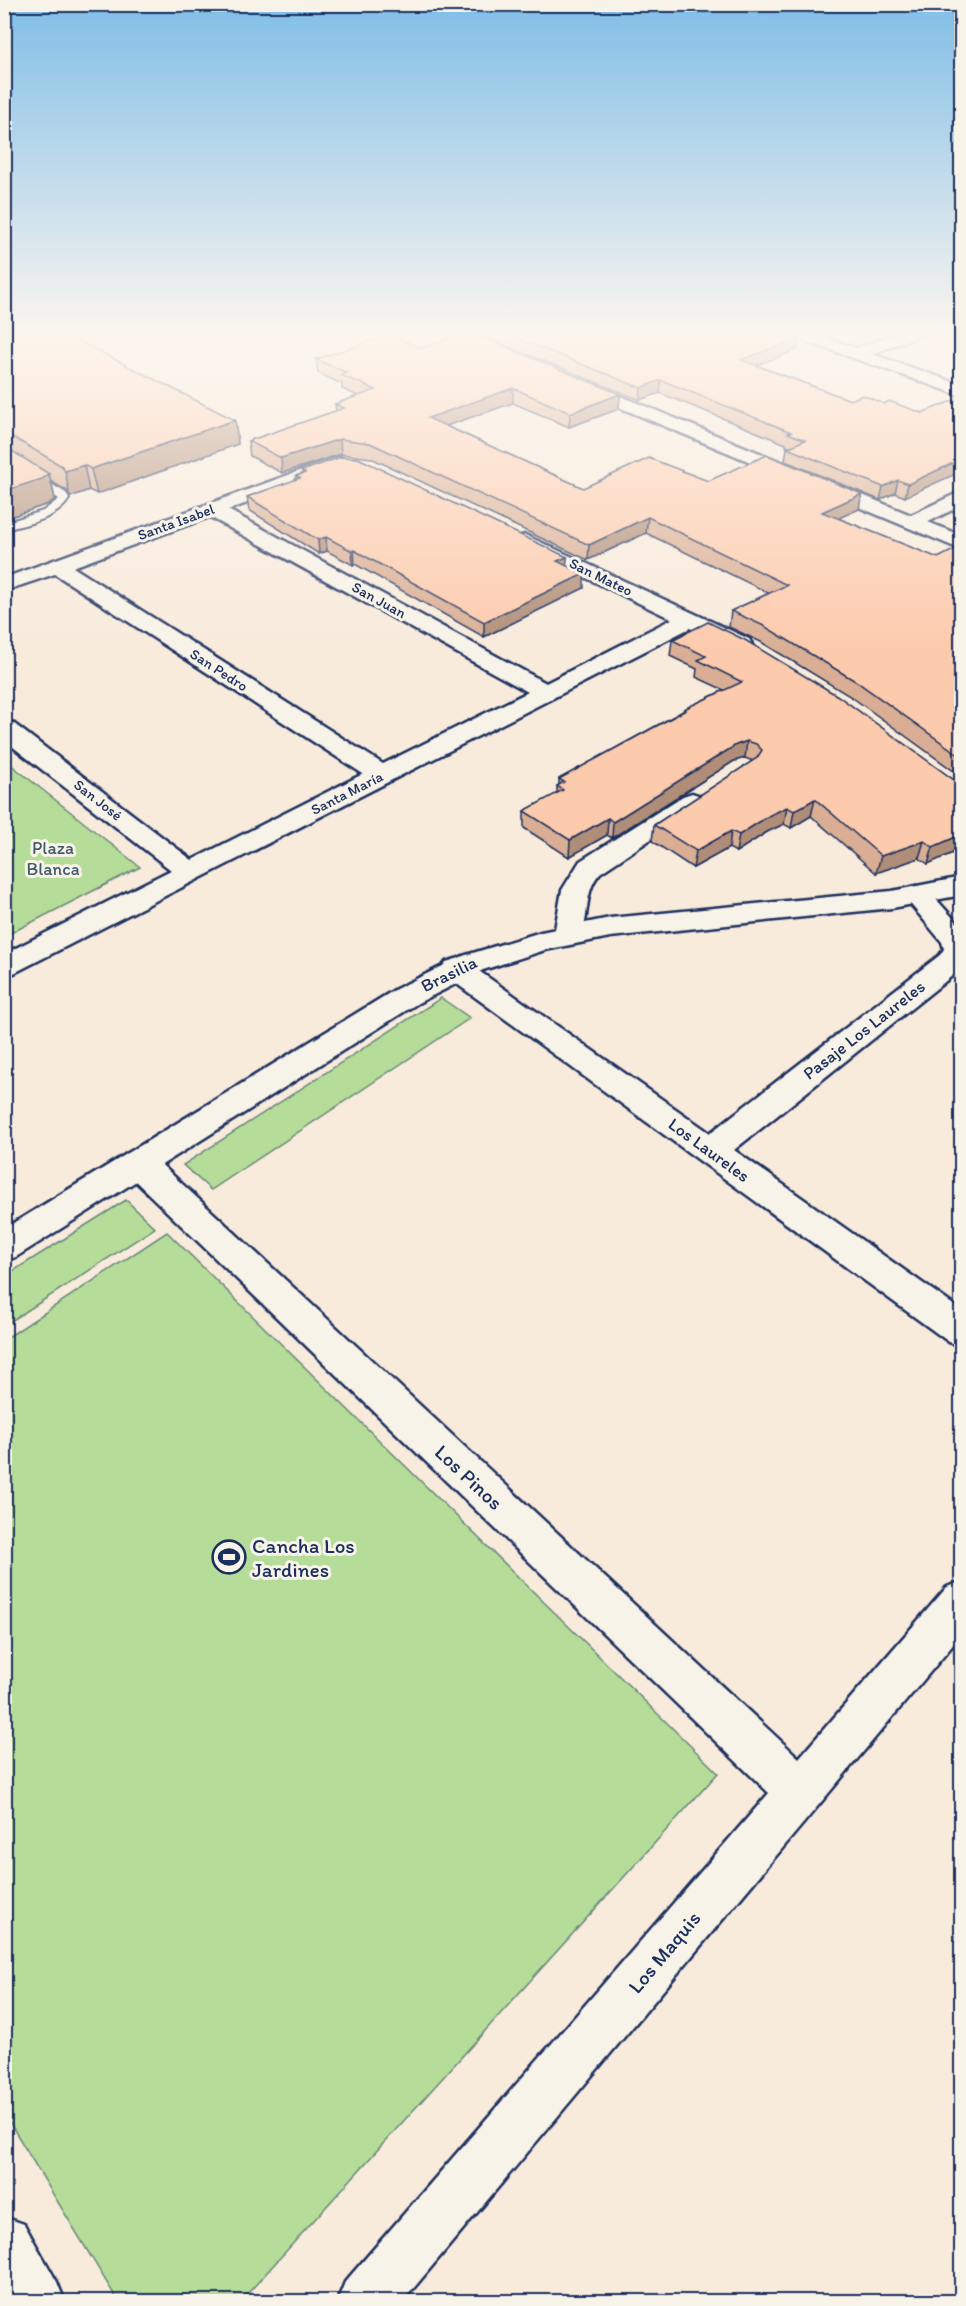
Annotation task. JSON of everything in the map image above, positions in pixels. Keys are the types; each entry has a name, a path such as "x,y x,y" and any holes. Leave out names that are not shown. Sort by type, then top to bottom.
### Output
{"street":[{"path":"707,438 962,544"},
{"name":"Santa Isabel","path":"4,585 329,465 353,462"},
{"path":"910,523 962,497"},
{"name":"San Juan","path":"211,509 546,692"},
{"name":"San Mateo","path":"503,530 762,655"},
{"name":"San Pedro","path":"57,566 382,775"},
{"name":"Santa María","path":"4,966 690,619"},
{"name":"San José","path":"4,728 191,872"},
{"path":"568,935 574,892 582,874 715,786"},
{"name":"Brasilia","path":"4,1247 407,996 456,969 506,951 568,935 668,918 824,906 917,895 962,886"},
{"name":"Pasaje Los Laureles","path":"710,1151 952,961 958,949 956,940 917,895"},
{"name":"Los Laureles","path":"456,969 962,1331"},
{"name":"Los Pinos","path":"138,1163 800,1791"},
{"name":"Los Maquis","path":"365,2301 962,1601"},
{"path":"4,2244 38,2301"}],"lane":[{"path":"4,459 62,495 64,499 50,512 4,527"}],"green space":[{"name":"Plaza Blanca","path":"5,760 140,867 4,936"},
{"path":"441,998 470,1018 211,1190 183,1165"},
{"path":"126,1200 155,1228 5,1325 5,1276"},
{"name":"Cancha Los Jardines","path":"167,1232 718,1773 241,2301 118,2301 5,2115 5,1339"}],"building":[{"path":"14,438 183,438 91,469 84,465 65,471 62,466"},
{"path":"258,438 471,438 583,488 649,458 708,481 767,455 862,494 822,512 938,558 962,546 962,757 857,682 764,626 731,611 787,585 648,517 589,545 370,443 340,439 281,458 248,441"},
{"path":"799,438 962,438 962,459 908,484 898,480 883,487 787,448 805,440"},
{"path":"4,446 49,474 42,479 4,491"},
{"path":"341,457 358,458 567,557 557,561 584,574 484,622 354,550 326,537 318,540 247,497 300,478 296,476 305,473 302,471"},
{"path":"708,622 745,640 838,696 962,784 962,835 933,847 924,841 881,856 815,799 794,811 787,807 770,815 739,835 731,831 696,851 654,825 757,758 762,750 756,744 747,741 736,745 613,822 608,818 570,840 524,811 563,790 557,786 564,782 559,779 686,710 684,709 742,682 698,660 706,656 672,640"}],"place":[{"name":"Cancha Los Jardines","path":"229,1557"}]}
